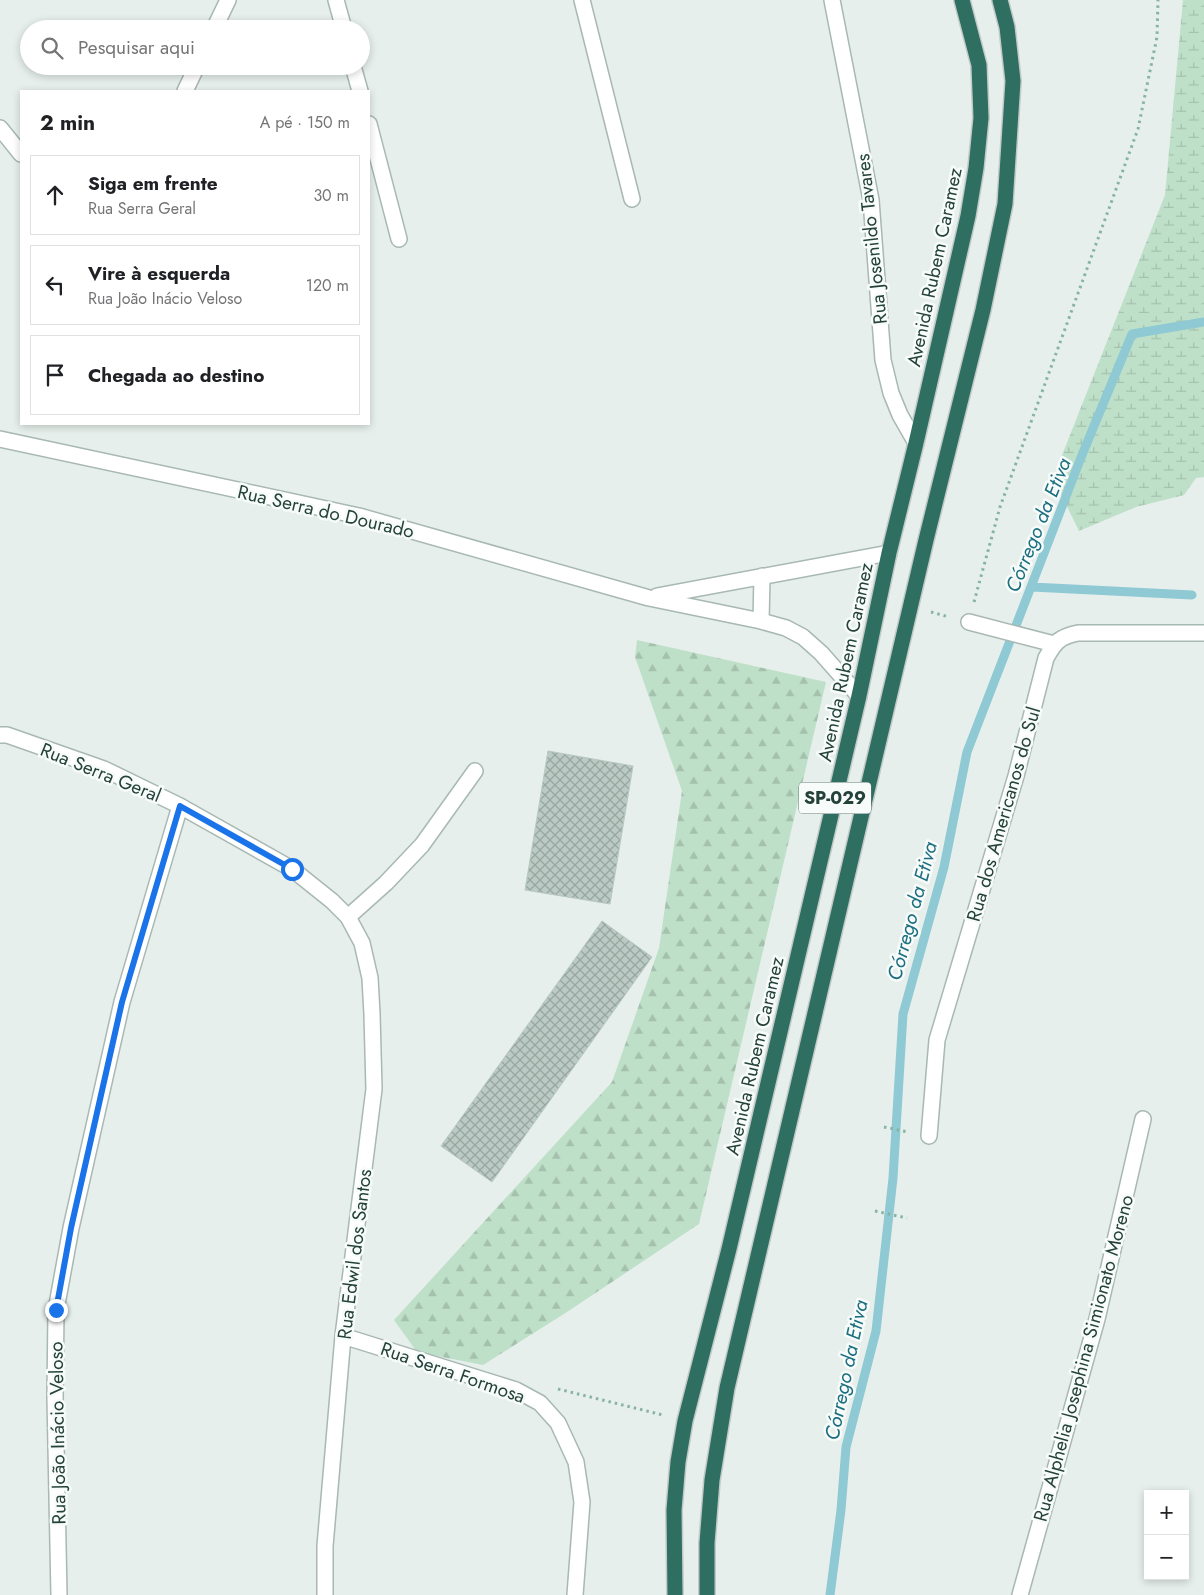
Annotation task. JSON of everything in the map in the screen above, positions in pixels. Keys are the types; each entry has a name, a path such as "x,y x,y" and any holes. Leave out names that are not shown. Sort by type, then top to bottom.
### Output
{"highway":[{"name":"Avenida Rubem Caramez","path":"675,1595 674,1510 678,1462 685,1421 729,1249 859,696 889,553 966,226 976,168 981,118 979,65 962,0"},
{"name":"SP-029","path":"707,1595 707,1543 712,1480 727,1388 910,608 983,310 1005,204 1013,81 1007,27 1000,0"}],"street":[{"path":"218,20 228,0"},
{"path":"336,0 342,20"},
{"path":"582,0 632,199"},
{"name":"Rua Josenildo Tavares","path":"832,0 871,200 884,360 891,392 897,408 916,444"},
{"path":"185,90 193,75"},
{"path":"356,75 360,90"},
{"path":"0,128 20,153"},
{"path":"370,128 399,239"},
{"name":"Rua Serra do Dourado","path":"0,439 359,516 649,598 786,628 803,637 821,653 859,696"},
{"name":"Rua Serra do Dourado","path":"649,598 889,553"},
{"path":"761,621 762,576"},
{"path":"969,622 1054,644 1064,636 1078,633 1204,632"},
{"name":"Rua dos Americanos do Sul","path":"929,1136 937,1040 1016,776 1046,658 1054,644"},
{"name":"Rua Serra Geral","path":"0,735 7,735 104,769 180,806 292,869 332,901 348,917"},
{"path":"348,917 386,883 422,845 475,771"},
{"name":"Rua João Inácio Veloso","path":"59,1595 55,1397 56,1310 71,1228 122,1002 180,806"},
{"name":"Rua Edwil dos Santos","path":"325,1595 326,1537 343,1336 374,1089 370,978 362,943 348,917"},
{"name":"Rua Alphelia Josephina Simionato Moreno","path":"1020,1595 1097,1319 1143,1119"},
{"name":"Rua Serra Formosa","path":"343,1336 516,1390 540,1403 558,1423 576,1462 582,1502 575,1595"}],"path":[{"path":"910,608 969,622 1000,507 1138,130 1158,37 1158,0"},
{"path":"875,1211 907,1218"},
{"path":"560,1388 685,1421"}],"green space":[{"path":"1183,0 1204,0 1204,477 1196,478 1184,495 1136,507 1079,531 1053,478 1165,195"},
{"path":"637,640 826,682 699,1224 567,1312 483,1365 417,1352 394,1320 612,1082 659,948 682,791 635,657"}],"building":[{"path":"548,751 633,766 610,904 525,890"},
{"path":"602,921 652,957 492,1182 441,1146"}],"waterway":[{"name":"Córrego da Etiva","path":"830,1595 841,1510 846,1447 876,1331 893,1178 903,1014 944,867 967,752 1082,455 1132,334 1204,322"},
{"path":"1032,587 1192,595"}],"route":[{"path":"56,1310 71,1228 122,1002 180,806 292,869"}]}
